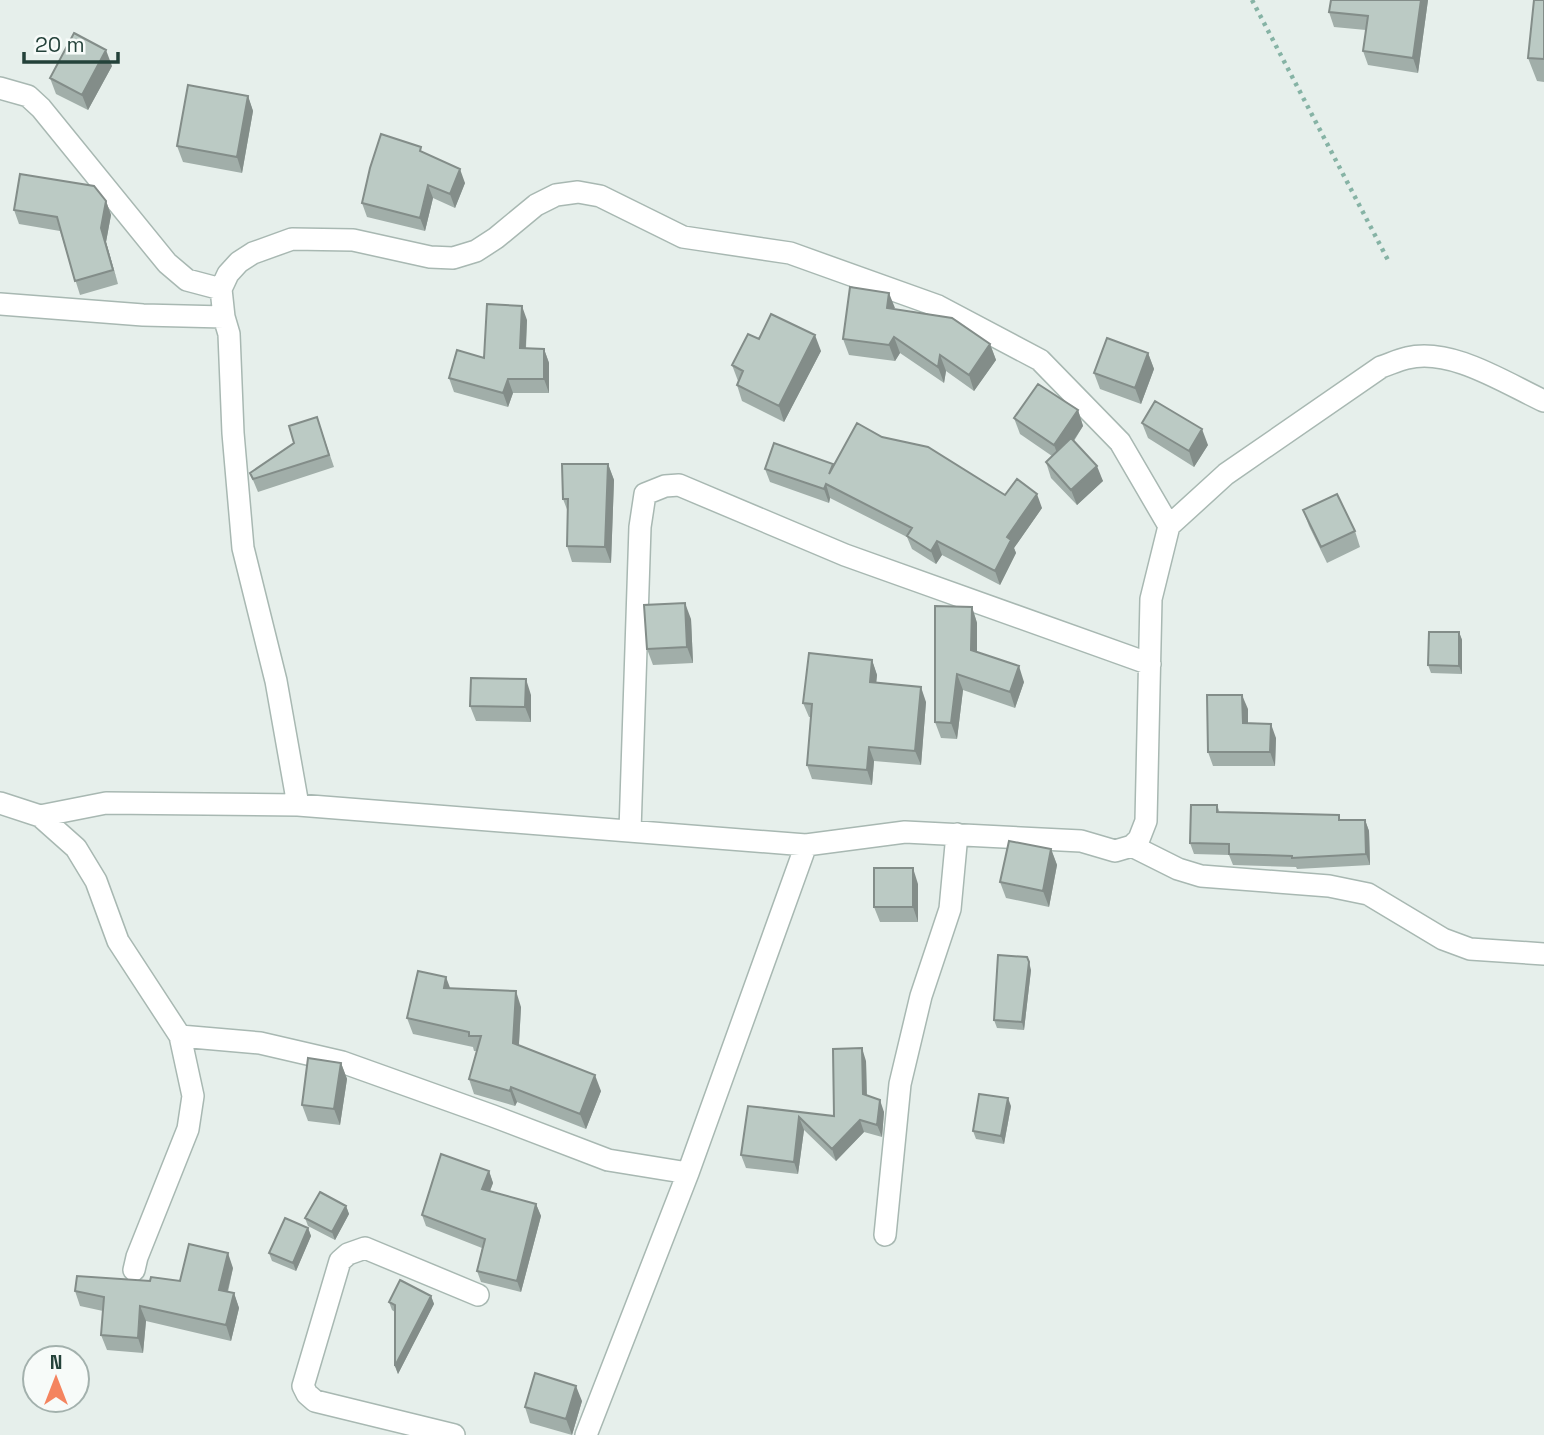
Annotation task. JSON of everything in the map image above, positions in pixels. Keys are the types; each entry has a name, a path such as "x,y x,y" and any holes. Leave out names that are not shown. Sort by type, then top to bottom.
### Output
{"street":[{"path":"0,88 28,96 41,108 167,263 187,280 221,289"},
{"path":"298,805 276,681 243,548 233,433 229,334 221,289 228,274 239,262 253,253 292,239 352,240 429,257 453,258 476,251 536,205 556,195 578,192 600,196 683,237 790,253 939,306 1040,360 1120,442 1170,526"},
{"path":"0,304 143,315 224,317"},
{"path":"40,816 106,803 298,805 806,845 905,832 1081,841 1115,851 1132,846 1139,839 1146,821 1151,599 1170,526 1226,474 1381,367 1408,357 1436,356 1464,362 1544,401"},
{"path":"630,831 640,527 645,494 665,485 679,485 845,555 1150,664"},
{"path":"0,803 40,816 76,848 96,881 118,941 180,1036 193,1096 188,1129 134,1270"},
{"path":"885,1235 900,1084 920,996 950,909 957,834"},
{"path":"586,1435 688,1173 806,845"},
{"path":"1132,846 1178,869 1200,876 1329,886 1368,894 1443,939 1470,949 1544,954"},
{"path":"180,1036 260,1044 342,1062 608,1160 688,1173"},
{"path":"454,1435 315,1401 303,1386 340,1261 348,1254 365,1248 478,1295"}],"path":[{"path":"1252,0 1389,262"}],"building":[{"path":"1331,0 1421,0 1413,58 1363,51 1368,16 1329,12"},
{"path":"1534,0 1544,0 1544,59 1528,58"},
{"path":"74,33 106,50 82,95 50,78"},
{"path":"188,85 248,96 237,157 177,146"},
{"path":"381,134 421,147 420,151 460,169 450,194 428,185 420,218 362,203"},
{"path":"20,174 94,186 106,201 101,228 113,270 75,281 57,217 14,210"},
{"path":"850,287 889,293 887,308 952,318 990,344 969,375 940,355 938,367 894,337 889,345 843,339"},
{"path":"487,304 522,306 520,348 544,349 544,379 508,379 503,393 449,378 457,350 484,358"},
{"path":"771,314 815,335 779,406 737,385 743,371 732,365 748,334 759,339"},
{"path":"1107,338 1148,353 1135,388 1094,373"},
{"path":"1038,384 1078,410 1054,445 1014,418"},
{"path":"1155,401 1202,429 1189,451 1142,423"},
{"path":"317,417 329,455 253,479 250,473 294,443 289,426"},
{"path":"857,423 882,437 928,447 1005,495 1017,479 1037,494 1007,537 1011,540 995,571 937,541 931,551 907,536 912,528 826,484 824,489 765,469 774,443 833,464 829,474"},
{"path":"1071,438 1097,466 1071,490 1046,462"},
{"path":"562,464 608,464 605,547 567,546 568,499 563,499"},
{"path":"1337,494 1355,531 1321,547 1303,510"},
{"path":"685,603 687,647 647,649 644,605"},
{"path":"935,606 972,607 971,650 1019,666 1010,692 957,674 951,723 935,722"},
{"path":"1429,632 1459,632 1459,666 1428,665"},
{"path":"809,653 872,660 870,682 921,687 915,751 869,747 867,770 807,765 812,704 803,703"},
{"path":"471,678 526,679 525,707 470,706"},
{"path":"1207,695 1242,695 1243,723 1271,724 1270,752 1208,752"},
{"path":"1191,805 1217,805 1217,812 1339,815 1339,820 1365,820 1366,854 1292,858 1229,854 1229,844 1190,843"},
{"path":"1009,841 1051,849 1043,891 1000,882"},
{"path":"874,868 913,868 913,907 874,907"},
{"path":"998,955 1027,957 1029,962 1022,1022 994,1020"},
{"path":"418,971 446,977 444,988 516,991 513,1043 595,1075 580,1114 511,1087 510,1091 469,1079 481,1036 469,1036 469,1032 407,1018"},
{"path":"862,1048 863,1094 880,1100 877,1125 860,1120 832,1149 799,1117 794,1162 741,1155 748,1106 834,1116 833,1049"},
{"path":"308,1058 341,1063 334,1109 302,1105"},
{"path":"979,1094 1008,1098 1001,1136 973,1131"},
{"path":"441,1154 489,1171 482,1189 536,1204 517,1281 477,1271 485,1239 422,1215"},
{"path":"320,1192 346,1206 332,1232 305,1218"},
{"path":"285,1218 308,1228 293,1263 269,1253"},
{"path":"189,1244 228,1253 219,1290 234,1293 226,1325 140,1306 138,1338 101,1335 104,1297 75,1291 77,1276 150,1281 151,1277 180,1281"},
{"path":"400,1280 431,1296 395,1366 395,1305 389,1302"},
{"path":"535,1373 576,1386 566,1419 525,1407"}]}
